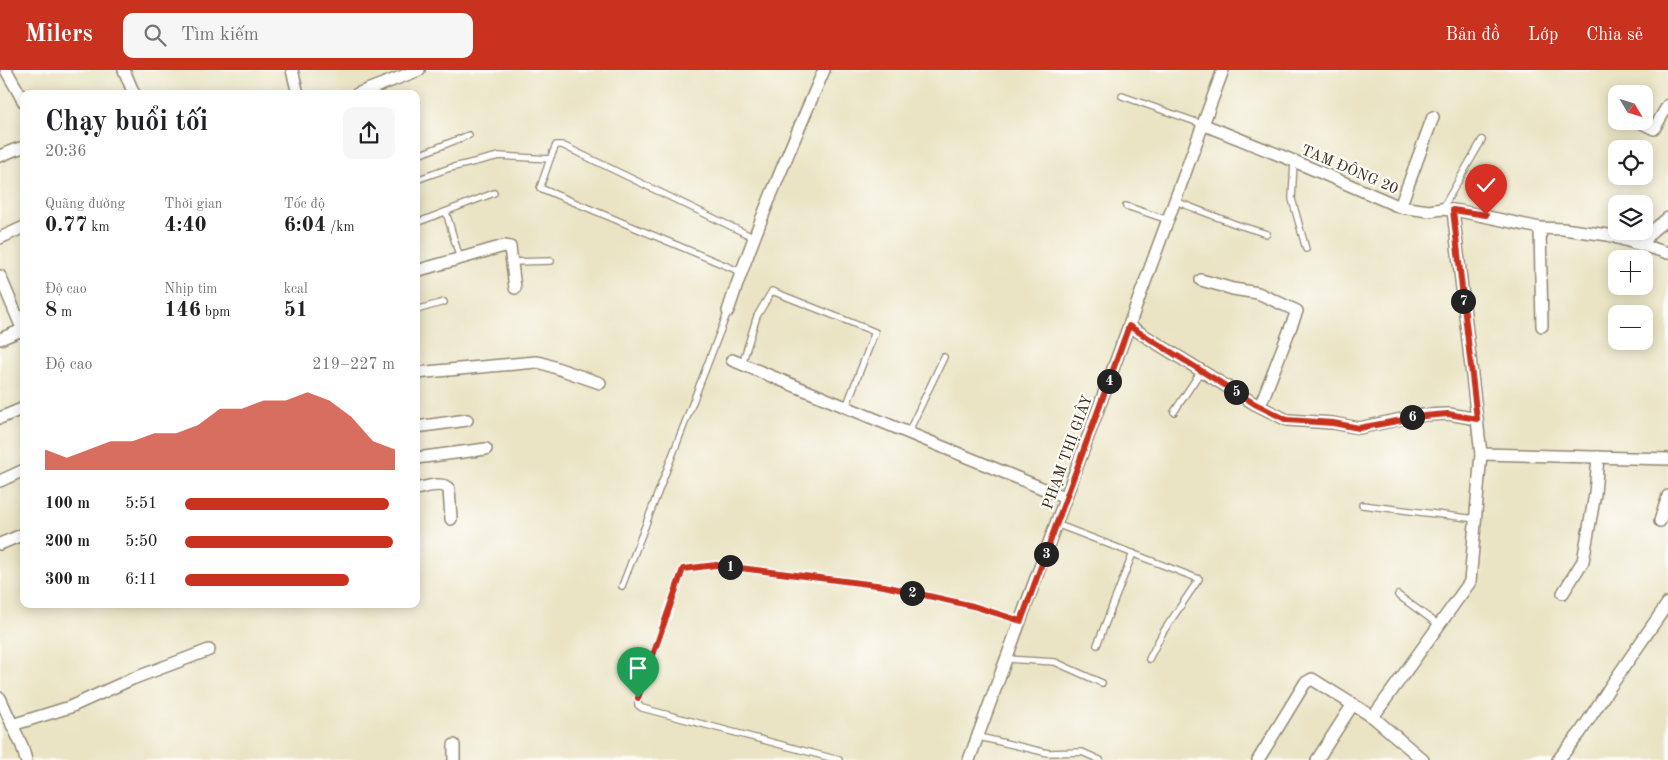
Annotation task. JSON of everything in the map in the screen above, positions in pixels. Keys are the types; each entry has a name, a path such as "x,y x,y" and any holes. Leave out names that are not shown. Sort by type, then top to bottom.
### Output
{"street":[{"path":"6,70 20,95"},
{"path":"124,70 132,90"},
{"path":"292,70 297,90"},
{"path":"368,90 419,70"},
{"path":"728,311 741,272 778,179 824,70"},
{"name":"PHẠM THỊ GIÂY","path":"970,760 1223,70"},
{"path":"1653,128 1668,105"},
{"path":"1400,207 1433,117"},
{"name":"TAM ĐÔNG 20","path":"1202,124 1400,207 1429,211 1448,209 1486,215 1540,228 1608,235 1668,253"},
{"path":"0,156 20,148"},
{"path":"1373,717 1470,582 1481,454 1448,209"},
{"path":"1642,245 1652,231 1668,218"},
{"path":"1540,228 1542,326"},
{"path":"0,238 20,229"},
{"path":"420,270 504,246 510,247 514,288"},
{"path":"0,276 20,324"},
{"path":"1201,280 1258,293 1297,311 1260,406"},
{"path":"1129,326 1260,406 1287,420 1333,423 1359,428 1424,416 1448,414 1477,419"},
{"path":"0,339 20,332"},
{"path":"420,374 536,362 600,382"},
{"path":"737,362 1066,498"},
{"path":"0,418 20,410"},
{"path":"420,426 467,420"},
{"path":"420,457 486,449"},
{"path":"1481,454 1668,459"},
{"path":"1563,593 1583,561 1595,494 1598,457"},
{"path":"0,481 20,472"},
{"path":"420,488 440,485 446,486 449,490 451,519"},
{"path":"1660,521 1668,496"},
{"path":"0,544 20,536"},
{"path":"1558,760 1580,733 1668,603"},
{"path":"12,724 70,707 132,679 209,650"},
{"path":"1258,760 1305,683 1312,679 1373,717 1423,760"},
{"path":"0,698 22,746 26,760"},
{"path":"1317,760 1353,704"},
{"path":"454,745 454,760"}],"lane":[{"path":"1122,96 1202,124"},
{"path":"420,154 469,135"},
{"path":"1448,209 1482,140"},
{"path":"741,272 540,188 556,145 562,145 755,238"},
{"path":"420,179 450,168 499,156 550,159"},
{"path":"1294,161 1292,199 1306,248"},
{"path":"420,222 494,193"},
{"path":"1175,201 1267,234"},
{"path":"1126,206 1168,220"},
{"path":"446,212 460,258"},
{"path":"512,262 551,261"},
{"path":"737,362 757,316 772,291 875,332 846,407"},
{"path":"420,309 444,302"},
{"path":"622,586 728,311"},
{"path":"908,433 944,357"},
{"path":"1174,412 1202,371"},
{"path":"1362,505 1476,519"},
{"path":"1056,524 1199,579 1163,632 1149,660"},
{"path":"1097,645 1133,553"},
{"path":"839,760 642,708 638,705 638,698 683,569 716,565 884,586 973,606 1021,621"},
{"path":"1398,595 1438,626"},
{"path":"1007,659 1055,662 1102,683"},
{"path":"979,737 1048,753 1082,752 1100,760"}],"route":[{"path":"638,698 683,569 716,565 884,586 973,606 1021,621 1129,326 1255,404 1287,420 1333,423 1359,428 1406,418 1448,414 1477,419 1453,210 1486,215"}]}
